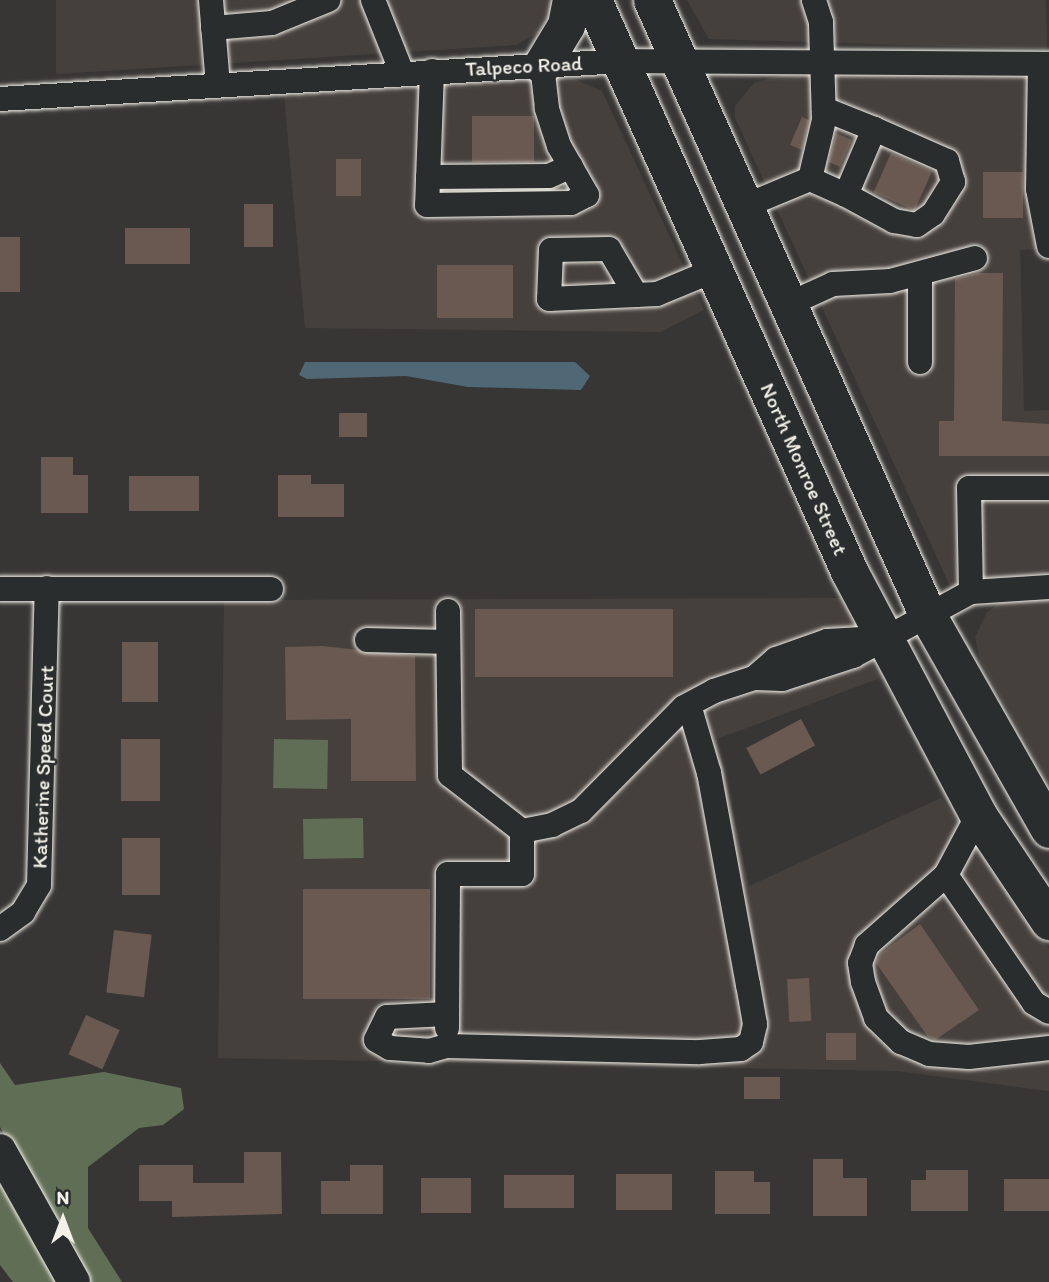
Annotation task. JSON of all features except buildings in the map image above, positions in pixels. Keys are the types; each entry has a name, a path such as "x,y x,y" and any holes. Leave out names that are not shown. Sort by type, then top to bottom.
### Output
{"highway":[{"path":"542,65 566,25 571,0"},
{"name":"North Monroe Street","path":"593,0 883,638 978,815 1049,921"},
{"path":"652,0 928,616 1047,819"}],"main road":[{"path":"0,1150 74,1282"}],"street":[{"path":"211,0 218,85"},
{"path":"213,28 272,23 328,0"},
{"path":"373,0 402,73"},
{"path":"810,179 824,109 822,63 814,0"},
{"name":"Talpeco Road","path":"0,99 621,61 1044,64"},
{"path":"1044,64 1038,189 1049,246"},
{"path":"432,71 427,205 571,203 587,195 571,166 547,108 542,65"},
{"path":"745,206 810,179 894,221 917,225 933,214 953,182 947,161 824,109"},
{"path":"846,195 874,129"},
{"path":"428,177 549,176 571,166"},
{"path":"789,304 833,284 920,275 975,258"},
{"path":"636,295 657,294 715,270"},
{"path":"920,275 920,362"},
{"path":"971,592 969,488 1049,488"},
{"path":"448,611 450,775 522,831 544,828 582,811 689,705 754,678 782,679 824,666 928,616 971,592 1049,587"},
{"name":"Katherine Speed Court","path":"0,929 23,912 39,886 47,588"},
{"path":"0,589 271,589"},
{"path":"367,640 448,642"},
{"path":"447,1014 393,1015 375,1033 376,1040 390,1048 429,1051 447,1046 700,1052 741,1049 754,1038 709,774 689,705"},
{"path":"978,815 946,875 867,945 860,962 876,1018 901,1042 929,1054 968,1057 1049,1048"},
{"path":"447,1046 448,874 522,874 522,831"},
{"path":"946,875 1034,1003 1049,1012"}],"shaded area":[{"path":"56,0 549,0 551,8 541,32 516,45 56,74"},
{"path":"687,0 1046,0 1047,49 709,39"},
{"path":"788,73 1047,76 1046,249 1020,250 1024,411 1049,410 1049,574 974,579 951,588 735,118 735,106 754,83"},
{"path":"572,78 602,91 704,310 661,332 305,328 284,95"},
{"path":"1049,596 1049,785 980,660 975,637 987,612 1002,601"},
{"path":"841,598 880,678 717,739 749,886 941,798 1049,949 1049,1091 897,1071 218,1058 224,600"}],"green space":[{"path":"274,739 328,740 327,789 273,788"},
{"path":"363,818 364,858 304,859 303,819"},
{"path":"0,1063 15,1085 104,1072 181,1088 184,1109 163,1125 139,1128 88,1167 88,1228 122,1282 87,1282 0,1127"},
{"path":"0,1173 61,1282 13,1282 0,1265"}],"water":[{"path":"305,362 575,362 590,376 581,390 468,387 406,376 307,379 299,375"}]}
